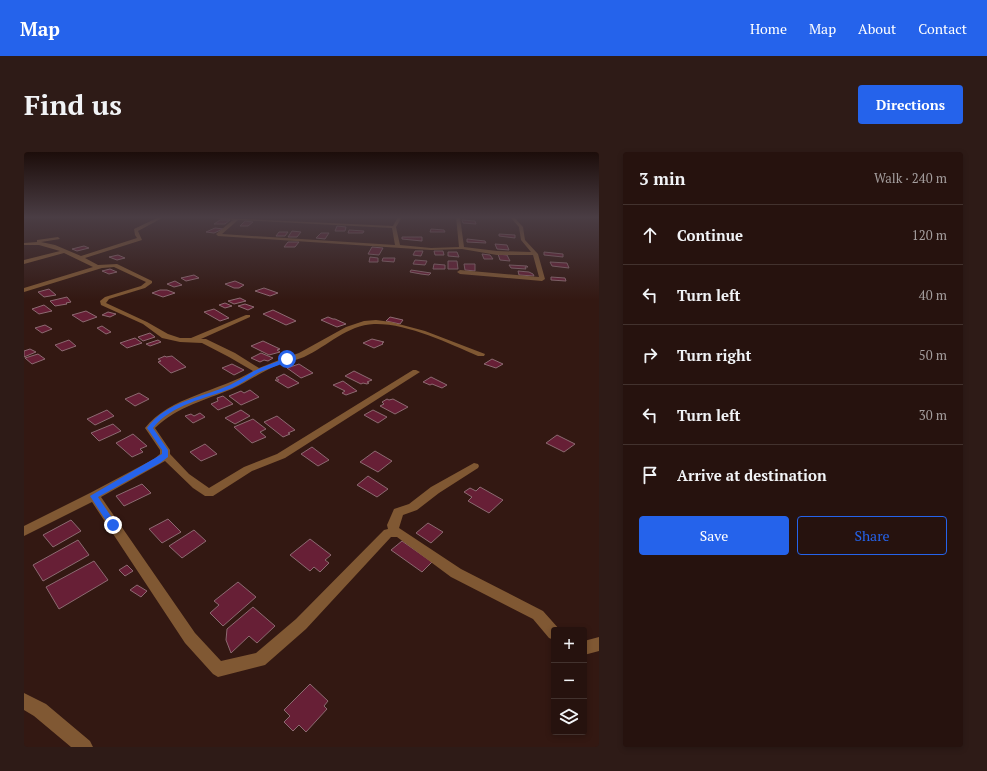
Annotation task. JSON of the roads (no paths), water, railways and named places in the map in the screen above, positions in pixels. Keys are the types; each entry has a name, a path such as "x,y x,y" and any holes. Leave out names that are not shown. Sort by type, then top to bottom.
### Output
{"street":[{"path":"48,245 98,266"},
{"path":"81,258 124,245"},
{"path":"378,245 431,249 462,248 497,253 535,254"},
{"path":"460,272 542,279 535,254 527,245"},
{"path":"24,262 64,251"},
{"path":"24,290 98,266 115,265 150,282 143,287 106,298 103,301 104,304 145,323 165,336 180,340 194,339 204,341 232,355 256,370 256,372"},
{"path":"194,339 248,316"},
{"path":"416,372 281,456 248,469 209,493 199,488 165,455 165,450 150,428 156,421 172,409 231,386 273,364 300,356 332,337 364,323 380,322 398,325 481,354"},
{"path":"24,531 94,496 158,461 165,455"},
{"path":"394,532 393,525 398,512 413,507 435,490 474,466"},
{"path":"94,496 190,638 218,669 260,660 301,624 388,532 398,532 456,573 538,614 551,629"},
{"path":"587,647 599,644"},
{"path":"24,701 40,710 84,747"}]}
